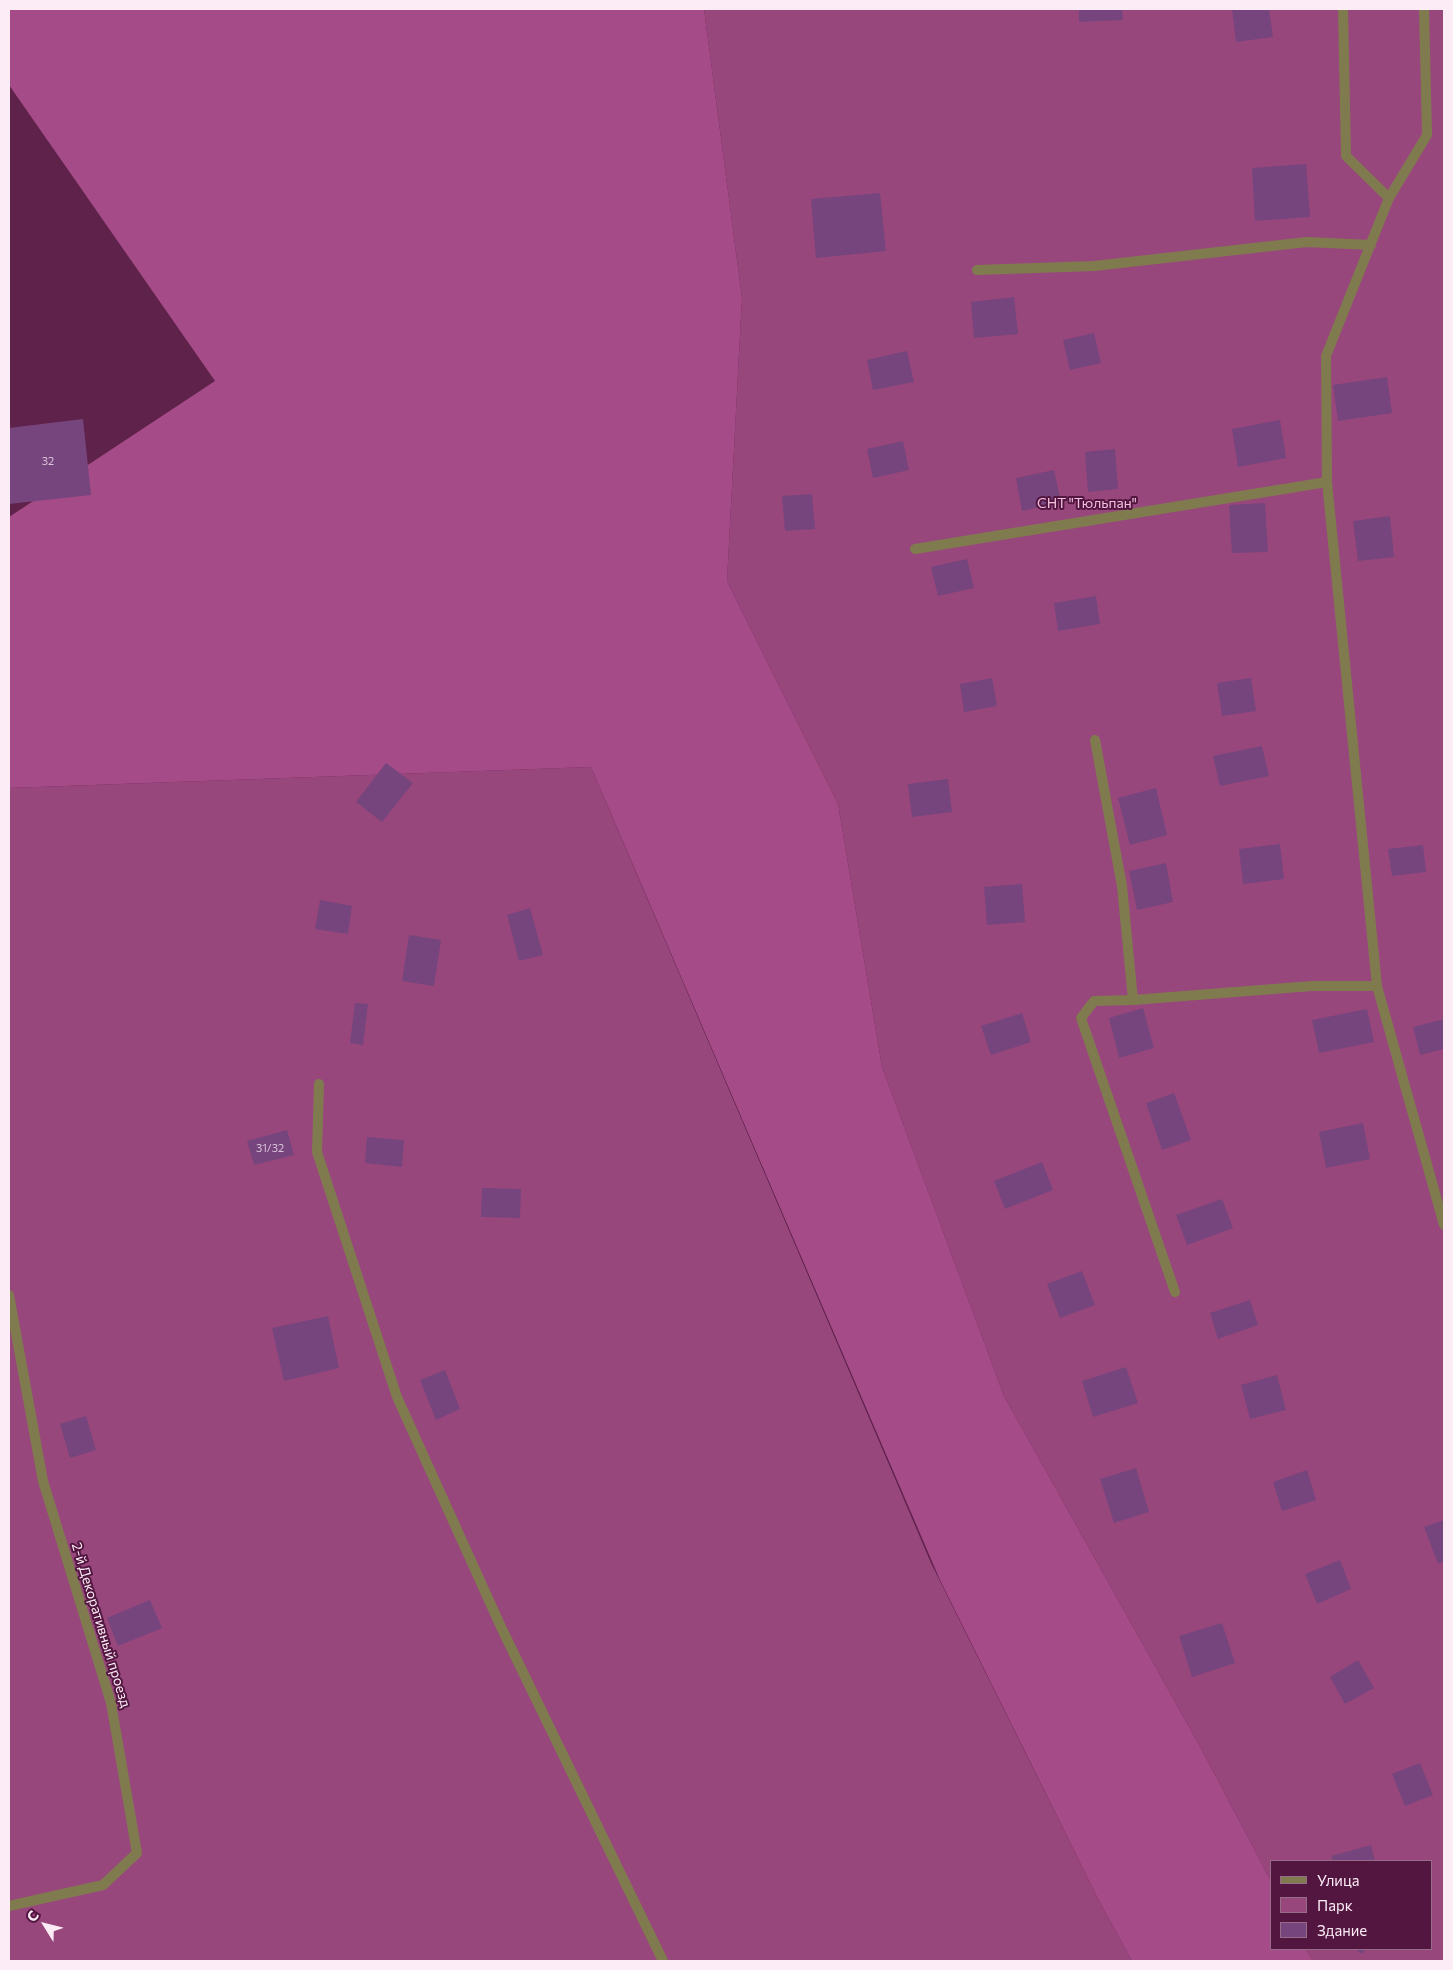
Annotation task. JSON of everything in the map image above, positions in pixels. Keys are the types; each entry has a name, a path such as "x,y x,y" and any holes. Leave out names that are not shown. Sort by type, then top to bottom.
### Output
{"street":[{"path":"1343,9 1346,156 1389,198"},
{"path":"1424,9 1427,135 1389,198 1326,356 1327,482 1377,986 1444,1225"},
{"path":"977,270 1094,266 1307,242 1371,244"},
{"path":"915,549 1327,482"},
{"path":"1095,740 1122,886 1133,1000"},
{"path":"1175,1292 1081,1018 1094,1001 1133,1000 1312,986 1377,986"},
{"path":"319,1084 317,1152 397,1397 501,1627 663,1961"},
{"name":"2-й Декоративный проезд","path":"9,1295 43,1482 111,1703 137,1853 103,1885 9,1906"}],"green space":[{"name":"СНТ \"Тюльпан\"","path":"704,9 1444,9 1444,1961 1313,1961 1307,1950 1433,1950 1433,1860 1270,1860 1270,1879 1202,1750 1004,1396 882,1067 838,804 727,581 742,298"},
{"path":"591,767 931,1563 1098,1899 1132,1961 9,1961 9,788"}],"shaded area":[{"path":"9,9 704,9 742,298 727,581 838,804 882,1067 1004,1396 1202,1750 1270,1879 1270,1950 1307,1950 1313,1961 1132,1961 1098,1899 940,1580 591,767 9,788 9,517 215,381 9,85"}],"building":[{"path":"1079,9 1122,9 1123,20 1079,22"},
{"path":"1232,9 1269,9 1273,37 1236,42"},
{"path":"1306,164 1310,217 1255,221 1252,168"},
{"path":"880,193 886,251 816,258 811,199"},
{"path":"1014,297 1018,334 974,338 971,302"},
{"path":"1094,333 1101,363 1070,370 1063,340"},
{"path":"907,351 914,382 873,390 867,360"},
{"path":"1387,377 1392,413 1338,421 1333,385"},
{"path":"83,419 91,495 9,504 9,428"},
{"path":"1280,420 1286,458 1238,467 1232,429"},
{"path":"903,441 909,470 873,478 867,449"},
{"path":"1115,449 1118,489 1088,492 1085,452"},
{"path":"1054,470 1061,502 1022,511 1016,478"},
{"path":"812,494 815,529 785,531 782,496"},
{"path":"1265,503 1268,552 1232,553 1229,505"},
{"path":"1390,516 1394,557 1358,561 1353,521"},
{"path":"967,559 974,588 938,596 931,567"},
{"path":"1096,596 1100,624 1058,631 1054,603"},
{"path":"992,678 997,706 964,712 960,684"},
{"path":"1251,678 1256,711 1222,716 1217,683"},
{"path":"1262,746 1269,776 1220,786 1213,756"},
{"path":"386,763 413,783 382,822 356,802"},
{"path":"948,779 952,812 912,817 908,784"},
{"path":"1156,788 1167,835 1130,845 1118,798"},
{"path":"1280,844 1284,879 1243,884 1239,849"},
{"path":"1423,845 1426,872 1392,876 1388,849"},
{"path":"1166,863 1173,902 1137,910 1129,871"},
{"path":"1022,884 1025,922 987,925 984,887"},
{"path":"320,900 352,906 348,934 315,929"},
{"path":"530,908 543,955 519,961 507,915"},
{"path":"409,935 441,940 434,986 402,981"},
{"path":"355,1003 368,1004 363,1045 350,1043"},
{"path":"1143,1008 1154,1048 1119,1058 1109,1018"},
{"path":"1367,1009 1374,1042 1319,1053 1312,1020"},
{"path":"1022,1013 1031,1042 991,1055 981,1026"},
{"path":"1444,1019 1444,1049 1420,1055 1413,1027"},
{"path":"1174,1093 1191,1140 1162,1150 1146,1103"},
{"path":"1363,1123 1370,1159 1326,1168 1319,1132"},
{"path":"287,1130 294,1155 254,1165 247,1141"},
{"path":"367,1137 404,1140 402,1167 365,1163"},
{"path":"1042,1162 1053,1190 1005,1209 994,1181"},
{"path":"482,1188 521,1189 520,1218 481,1217"},
{"path":"1222,1199 1233,1228 1187,1245 1176,1215"},
{"path":"1082,1271 1095,1305 1060,1318 1047,1284"},
{"path":"1250,1300 1258,1325 1218,1339 1210,1313"},
{"path":"328,1316 339,1368 284,1381 272,1328"},
{"path":"1126,1367 1138,1403 1093,1417 1082,1381"},
{"path":"445,1370 460,1409 436,1420 420,1380"},
{"path":"1277,1375 1286,1410 1250,1419 1241,1385"},
{"path":"86,1416 96,1450 70,1458 60,1424"},
{"path":"1136,1468 1149,1512 1114,1523 1100,1479"},
{"path":"1307,1470 1316,1500 1282,1511 1273,1482"},
{"path":"1444,1520 1444,1561 1438,1564 1424,1527"},
{"path":"1340,1560 1351,1589 1317,1604 1305,1574"},
{"path":"150,1600 162,1628 118,1646 107,1618"},
{"path":"1222,1623 1235,1663 1192,1677 1179,1636"},
{"path":"1358,1660 1374,1688 1345,1704 1330,1677"},
{"path":"1420,1763 1433,1795 1405,1806 1392,1774"},
{"path":"1371,1845 1375,1860 1333,1860 1331,1856"},
{"path":"1356,1950 1365,1950 1362,1954"}]}
